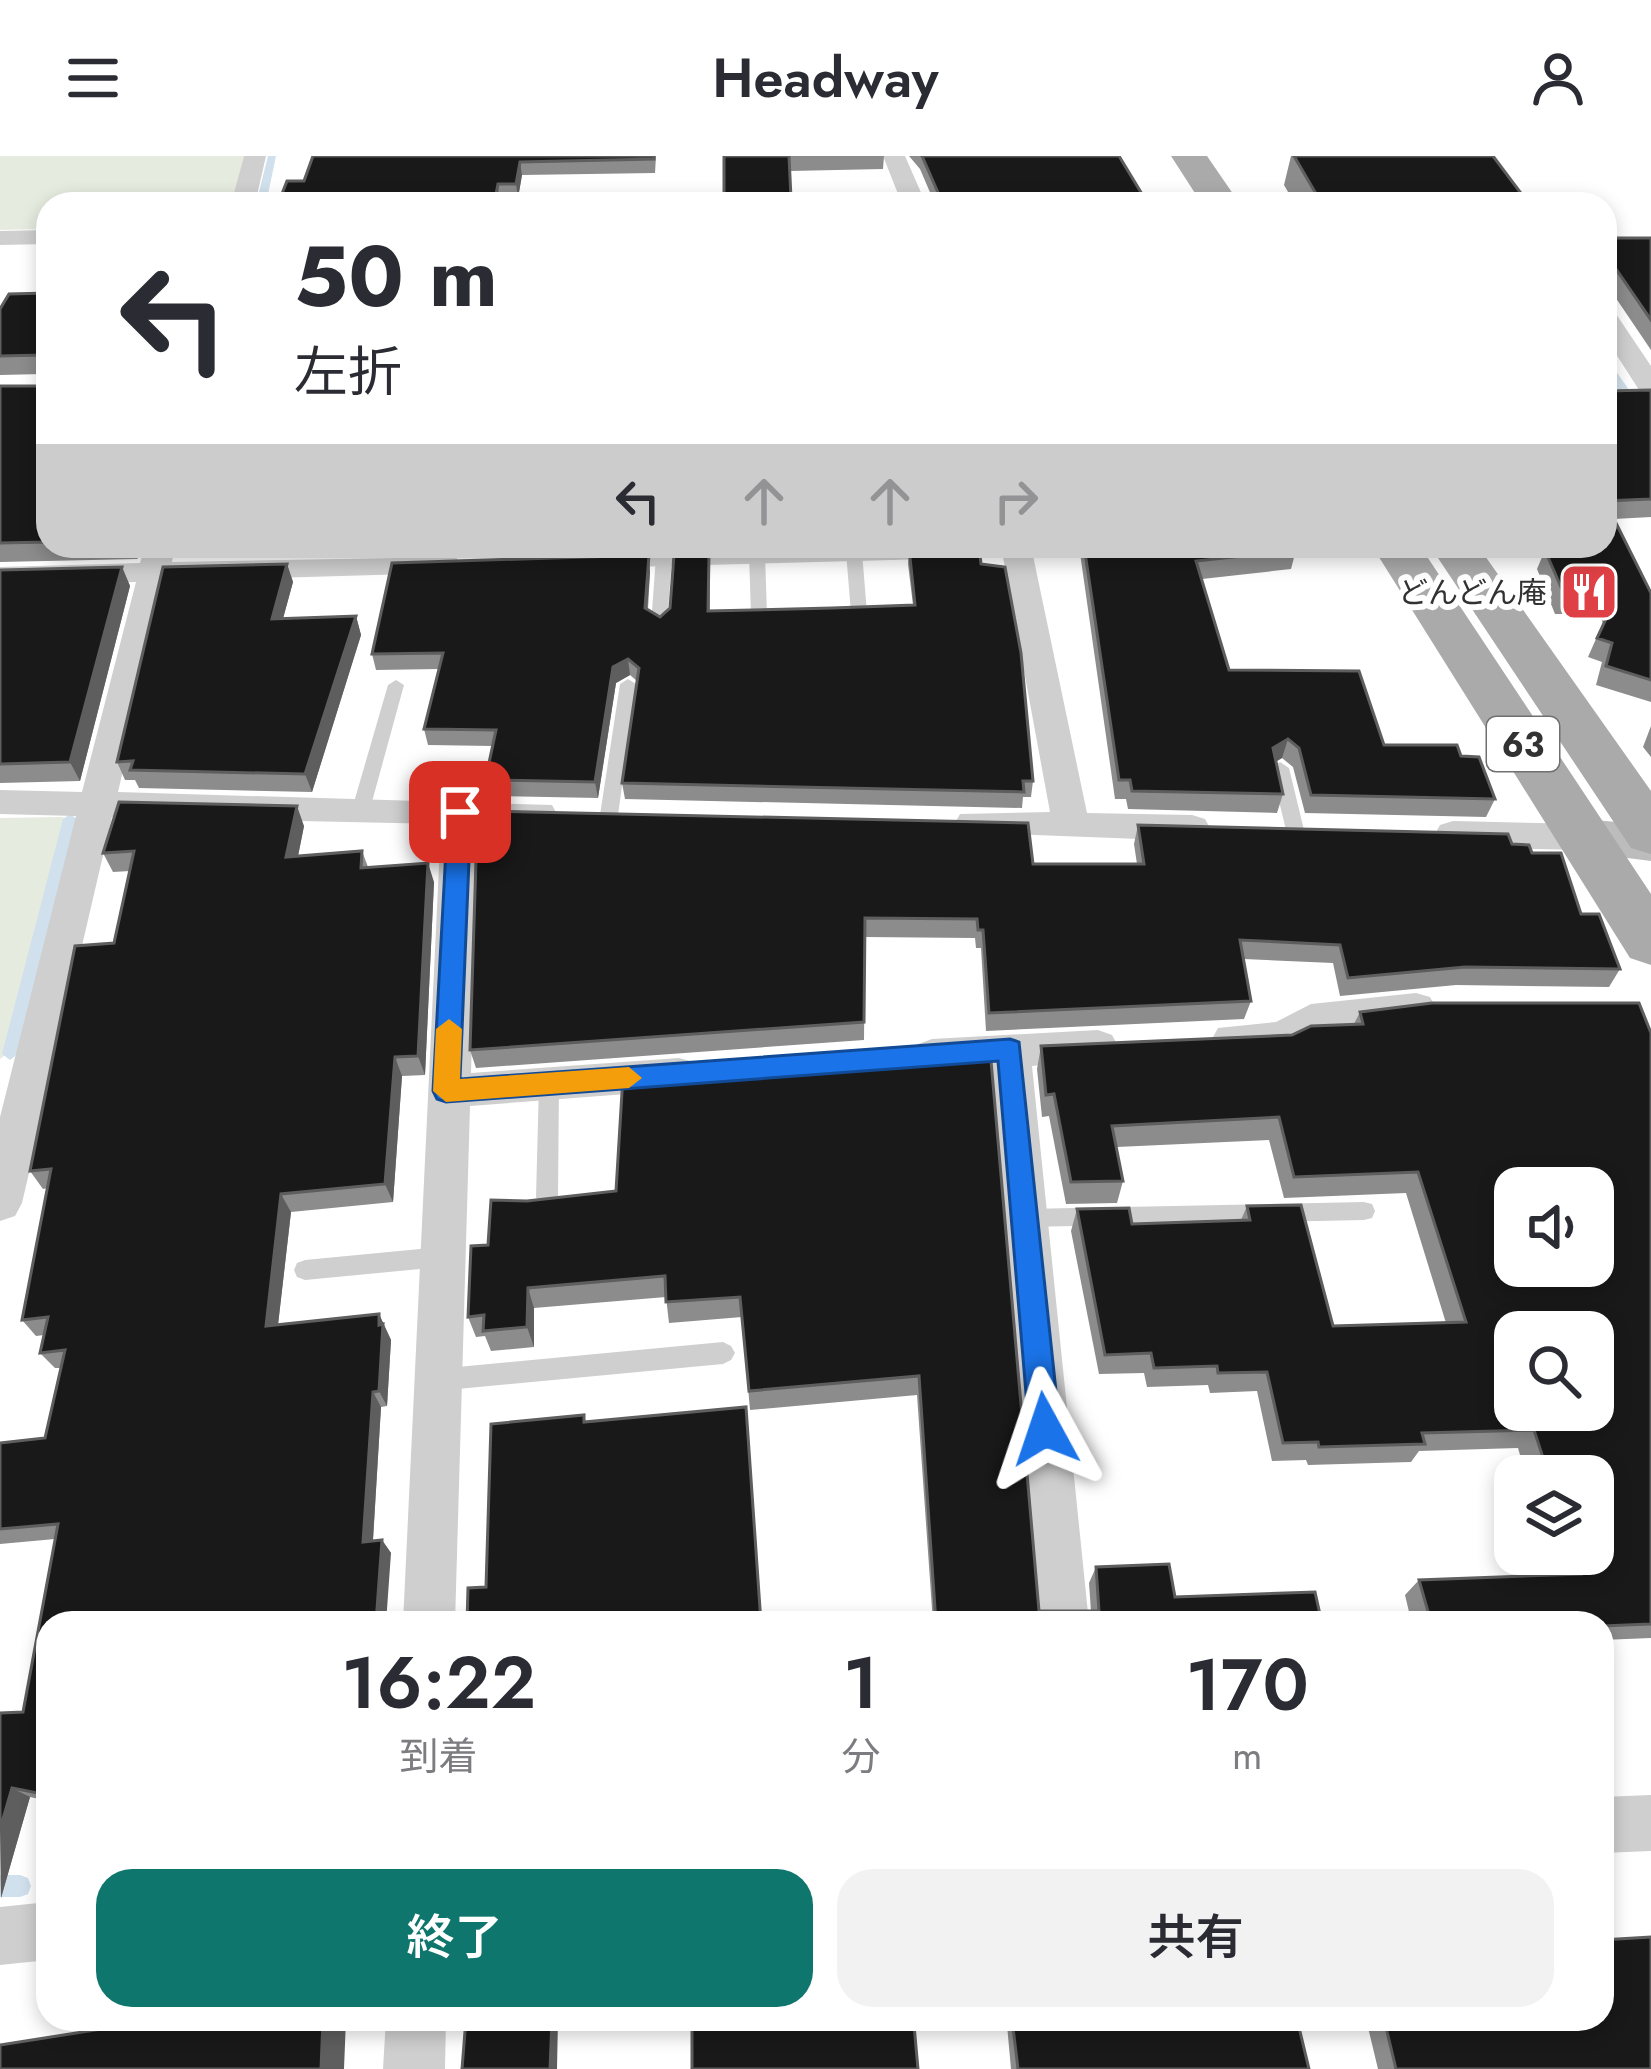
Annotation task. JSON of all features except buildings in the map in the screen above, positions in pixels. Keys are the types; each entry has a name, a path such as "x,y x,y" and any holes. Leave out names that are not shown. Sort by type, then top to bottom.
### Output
{"main road":[{"path":"1172,162 1177,192"},
{"path":"1172,162 1207,192"},
{"name":"63","path":"1404,558 1651,942"},
{"name":"63","path":"1462,558 1651,838"}],"street":[{"path":"247,192 255,156"},
{"path":"894,156 909,192"},
{"path":"0,238 36,237"},
{"path":"1618,353 1651,386"},
{"path":"548,560 625,558"},
{"path":"1018,558 1071,825"},
{"path":"0,576 157,559 478,562"},
{"path":"0,1203 15,1080 100,801 157,559"},
{"path":"0,802 656,817"},
{"path":"429,1611 460,812"},
{"path":"932,822 1341,832"},
{"path":"1409,833 1651,838"},
{"path":"1198,1041 1283,1036 1311,1019 1466,1007"},
{"path":"899,1057 1127,1044"},
{"path":"1010,1050 1062,1611"},
{"path":"446,1091 712,1072"},
{"path":"1614,1825 1651,1823"},
{"path":"414,2069 416,2031"}],"lane":[{"path":"659,624 664,558"},
{"path":"757,558 758,615"},
{"path":"854,558 859,613"},
{"path":"609,815 628,684"},
{"path":"362,809 396,685"},
{"path":"1280,768 1295,830"},
{"path":"548,1197 549,1084"},
{"path":"1025,1218 1364,1210"},
{"path":"305,1270 441,1257"},
{"path":"436,1380 723,1353"}],"shaded area":[{"path":"0,156 244,156 235,192 36,192 36,229 0,230"},
{"path":"0,818 67,819 5,1055 0,1059"}],"waterway":[{"path":"264,192 272,156"},
{"path":"1617,380 1651,429"},
{"path":"10,1054 70,819"},
{"path":"0,1886 20,1886"}],"slow traffic":[{"path":"449,1029 446,1091 629,1078"}],"place":[{"name":"どんどん庵","path":"1589,592"}],"route":[{"path":"460,812 446,1091 1010,1050 1045,1429"}]}
